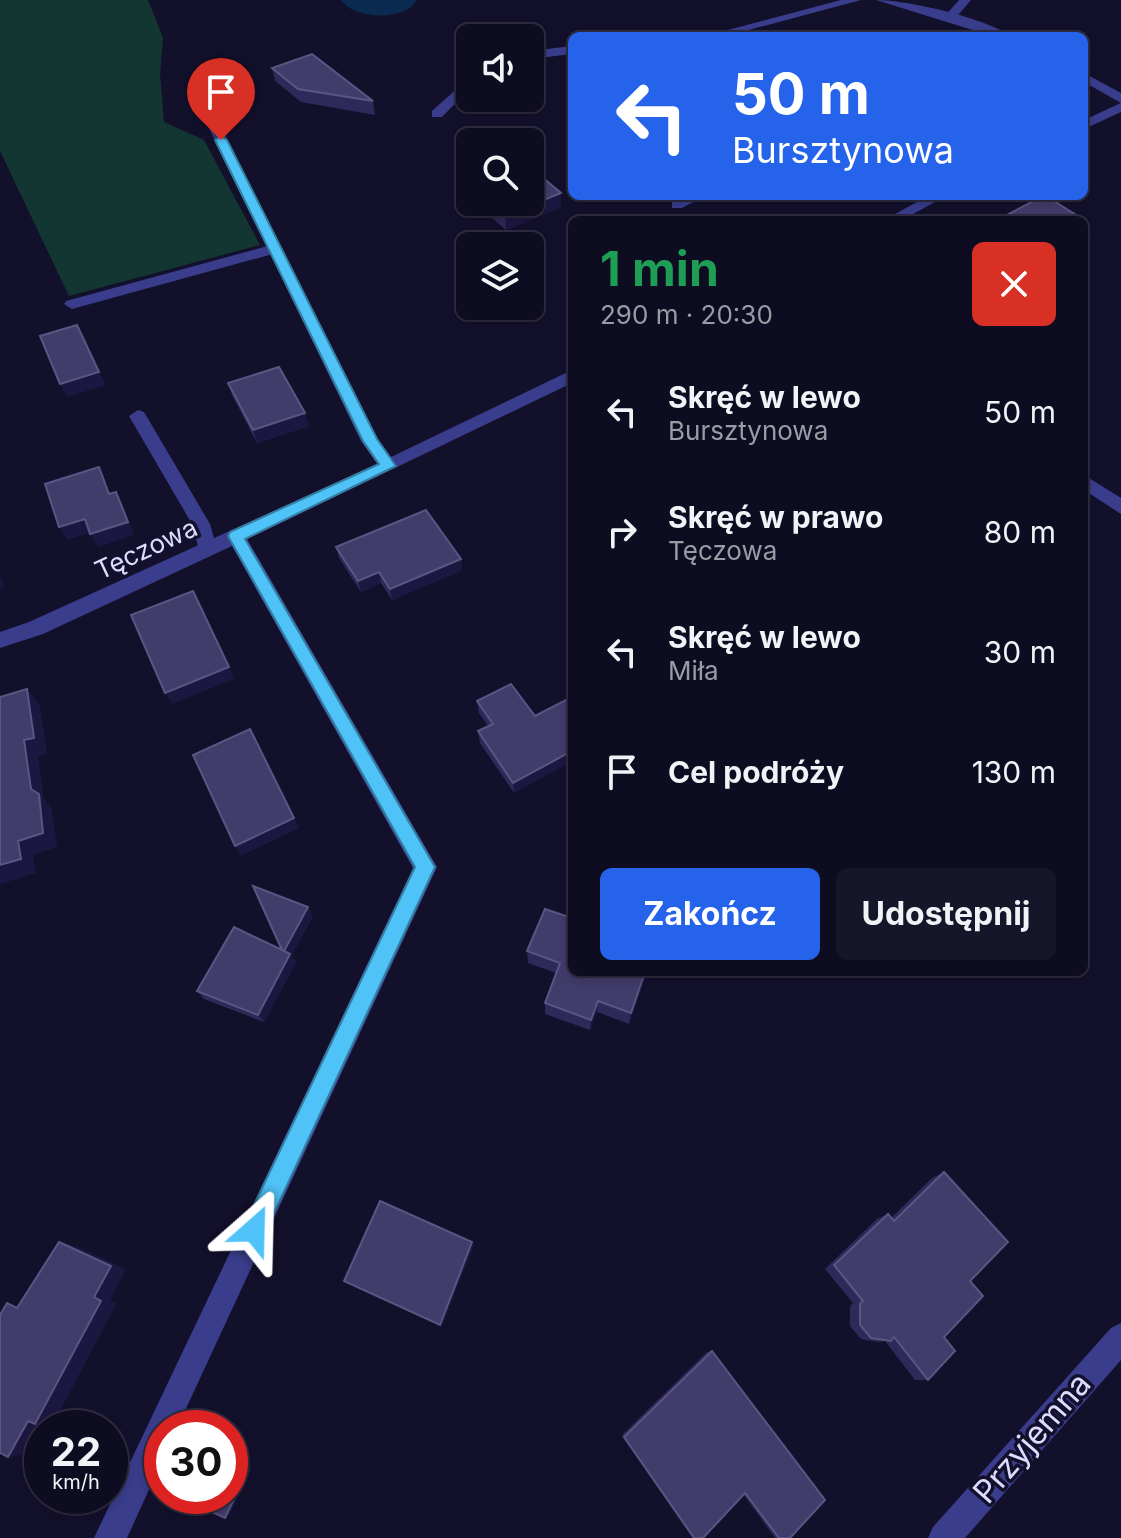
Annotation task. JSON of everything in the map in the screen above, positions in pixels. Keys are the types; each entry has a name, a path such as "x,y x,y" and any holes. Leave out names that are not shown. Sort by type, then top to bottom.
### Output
{"street":[{"path":"727,32 855,0"},
{"path":"882,0 950,17 993,32"},
{"path":"950,17 965,0"},
{"path":"544,53 568,50"},
{"path":"1088,79 1121,99"},
{"path":"194,85 370,441 388,466"},
{"path":"437,114 456,95"},
{"path":"1088,123 1121,107"},
{"path":"677,205 688,200"},
{"path":"899,216 931,200"},
{"path":"72,304 275,249"},
{"name":"Tęczowa","path":"0,640 36,628 388,466 568,378"},
{"path":"138,416 199,520 207,549"},
{"path":"1088,484 1121,507"},
{"path":"110,1538 425,867 236,536"},
{"name":"Przyjemna","path":"944,1538 1121,1338"}],"green space":[{"path":"0,0 148,0 163,38 160,74 164,122 204,140 260,245 69,296 0,151"}],"water":[{"path":"341,0 416,1 401,12 379,16 357,11"}],"building":[{"path":"312,54 373,101 298,89 272,68"},
{"path":"544,179 561,193 544,200"},
{"path":"1035,200 1052,200 1078,216 1005,216"},
{"path":"77,325 99,372 60,384 40,336"},
{"path":"279,367 305,413 253,430 228,383"},
{"path":"99,467 109,494 116,492 128,522 90,534 85,519 59,527 45,484"},
{"path":"426,510 461,559 390,589 379,572 358,581 336,547"},
{"path":"193,591 229,667 165,693 131,615"},
{"path":"511,684 535,716 566,700 568,753 513,783 478,731 493,724 477,701"},
{"path":"27,689 34,738 24,740 31,789 39,794 43,833 18,841 21,859 0,865 0,697"},
{"path":"250,729 294,818 235,846 193,755"},
{"path":"253,886 308,907 284,951 290,954 258,1015 197,991 234,927 282,950"},
{"path":"545,909 568,917 568,976 644,976 631,1013 598,1001 591,1020 545,1003 560,963 527,951"},
{"path":"944,1172 1008,1242 970,1281 983,1296 944,1337 955,1351 928,1380 894,1337 891,1341 871,1338 860,1325 860,1304 863,1301 834,1265 888,1214 894,1221"},
{"path":"380,1201 472,1242 440,1325 344,1281"},
{"path":"59,1242 111,1266 94,1297 101,1301 43,1410 24,1410 24,1428 8,1457 0,1453 0,1315 7,1303 17,1308"},
{"path":"712,1351 825,1500 790,1538 779,1538 745,1493 703,1538 694,1538 624,1437"}],"route":[{"path":"221,140 370,441 388,466 236,536 425,867 254,1230"}]}
